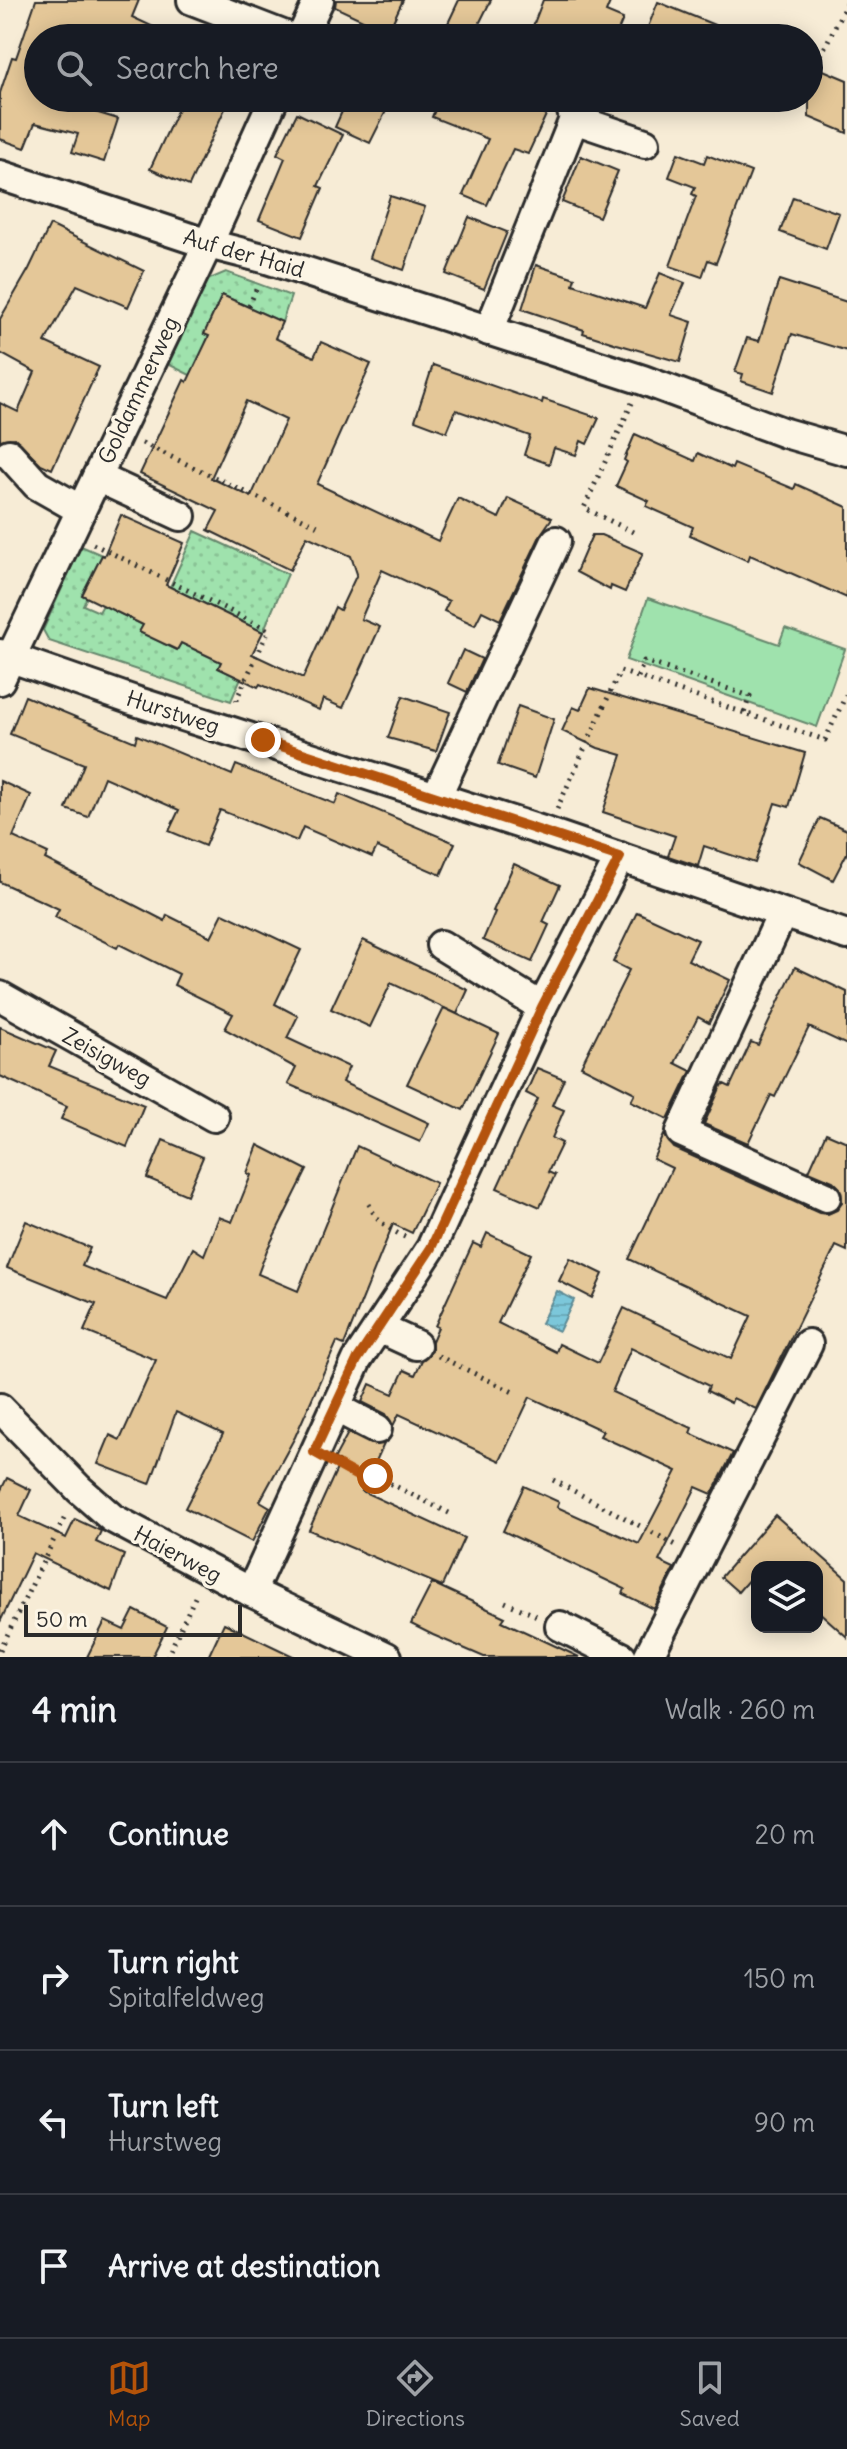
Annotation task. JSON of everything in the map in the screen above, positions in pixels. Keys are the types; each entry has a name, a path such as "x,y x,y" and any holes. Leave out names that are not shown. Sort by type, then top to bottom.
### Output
{"street":[{"path":"192,0 255,24"},
{"path":"308,24 319,0"},
{"name":"Goldammerweg","path":"3,664 76,521 268,112"},
{"path":"489,331 571,112"},
{"path":"580,112 645,143"},
{"name":"Auf der Haid","path":"0,175 208,244 267,259 643,380 785,433 847,451"},
{"path":"9,454 76,521"},
{"path":"97,477 181,516"},
{"path":"436,797 556,541"},
{"name":"Hurstweg","path":"3,664 236,732 546,832 847,935"},
{"path":"251,1592 357,1360 431,1248 542,1007 620,857"},
{"path":"782,914 681,1132 826,1197"},
{"path":"441,945 542,1007"},
{"name":"Zeisigweg","path":"0,996 214,1117"},
{"path":"379,1328 416,1345"},
{"path":"648,1657 808,1344"},
{"path":"335,1407 377,1429"},
{"name":"Haierweg","path":"0,1408 79,1489 112,1518 251,1592 387,1657"},
{"path":"560,1626 622,1657"}],"path":[{"path":"823,51 847,2"},
{"path":"635,533 584,508 643,380"},
{"path":"152,448 322,528"},
{"path":"76,521 269,630 237,698 236,732"},
{"path":"638,677 644,661 750,696 744,713"},
{"path":"546,832 620,671 825,740 847,693"},
{"path":"369,1204 372,1213 393,1231"},
{"path":"416,1345 513,1392"},
{"path":"314,1452 361,1478 375,1476 451,1514"},
{"path":"553,1480 699,1557"},
{"path":"0,1650 79,1489"},
{"path":"167,1657 207,1569"}],"green space":[{"path":"226,272 291,296 282,322 222,295 204,334 209,336 206,343 244,402 166,363 205,281"},
{"path":"195,531 288,574 263,632 170,587"},
{"path":"81,546 102,555 82,594 87,597 83,605 99,612 103,605 143,625 140,632 177,650 181,643 221,662 219,668 234,676 243,673 231,701 49,641 43,630"},
{"path":"648,598 779,644 785,628 845,649 817,727 626,660"}],"water":[{"path":"557,1291 574,1300 559,1331 541,1323"}],"building":[{"path":"36,0 139,0 132,17 147,24 28,24"},
{"path":"336,0 403,0 392,24 371,24 335,7"},
{"path":"459,0 491,0 479,24 448,24"},
{"path":"543,0 611,0 606,12 623,19 621,24 534,24"},
{"path":"658,2 712,24 649,24"},
{"path":"24,35 24,112 95,112 118,119 104,162 72,152 78,134 35,123 25,148 0,139 0,93 12,57 16,58"},
{"path":"823,70 847,80 847,133 809,117 809,112 823,112"},
{"path":"176,112 223,112 189,186 150,169"},
{"path":"342,112 386,112 370,143 335,127"},
{"path":"434,112 538,112 546,115 528,154 513,149 487,205 463,195 488,139 432,117"},
{"path":"297,113 343,135 318,186 323,188 302,237 259,220 285,158 277,154"},
{"path":"678,153 704,163 707,155 751,172 716,263 708,260 702,277 670,266 696,196 692,194 695,187 669,177"},
{"path":"581,156 618,171 599,217 562,202"},
{"path":"390,196 425,207 404,270 370,258"},
{"path":"793,197 839,213 826,249 780,232"},
{"path":"469,217 507,232 484,289 446,274"},
{"path":"50,225 144,271 128,307 77,285 45,342 99,367 52,469 41,464 15,438 0,440 0,403 18,412 35,372 0,353 0,319"},
{"path":"536,265 575,278 573,284 645,308 660,273 685,283 671,315 692,322 680,362 583,333 584,330 522,309"},
{"path":"779,280 847,302 847,351 792,334 773,392 741,381 743,374 735,372 747,338 759,341"},
{"path":"222,295 282,322 275,338 314,357 321,342 371,364 317,484 438,541 458,498 499,518 508,498 552,518 541,534 500,620 482,611 475,625 444,611 449,601 382,570 361,619 380,627 343,708 323,699 319,710 218,668 221,662 181,643 177,650 139,632 143,625 82,595 104,556 121,515 184,543 166,585 263,632 252,654 303,678 335,607 340,610 357,574 351,556 307,536 290,570 208,530 218,511 140,474 184,380 187,382 209,336 204,334","holes":["246,401 286,420 251,497 211,478"]},
{"path":"433,365 542,403 543,399 599,418 587,444 581,441 576,455 554,448 549,464 524,455 530,436 456,410 447,432 415,420"},
{"path":"635,434 695,461 698,453 732,469 734,464 794,489 796,484 847,507 847,598 750,555 748,561 690,535 693,527 646,506 649,501 616,486"},
{"path":"592,535 601,535 643,553 625,592 611,586 610,590 576,572"},
{"path":"463,650 482,659 467,692 448,683"},
{"path":"590,688 805,753 789,807 775,803 755,863 704,846 698,866 668,856 675,836 603,812 622,755 598,748 562,731 573,707 580,710"},
{"path":"25,696 135,742 137,735 232,775 236,765 335,804 339,794 455,843 441,875 377,847 372,857 303,827 297,841 220,810 205,846 169,831 179,810 104,777 88,817 66,809 84,764 10,734"},
{"path":"403,696 450,712 436,751 388,738"},
{"path":"518,706 554,719 535,778 498,765"},
{"path":"0,781 31,795 13,837 48,853 45,859 165,921 167,915 211,937 223,913 301,950 275,1004 298,1016 287,1038 349,1067 342,1082 429,1123 420,1142 288,1084 296,1068 225,1029 233,1014 174,985 179,974 55,917 59,909 0,882"},
{"path":"820,818 847,830 847,853 833,880 799,862"},
{"path":"514,864 560,885 543,922 549,925 532,962 483,940"},
{"path":"637,912 698,940 688,960 730,980 709,1023 698,1017 675,1063 691,1071 668,1119 631,1101 635,1093 581,1066 629,970 613,962"},
{"path":"363,940 468,990 457,1014 391,983 370,1027 331,1009"},
{"path":"795,967 847,992 847,1045 809,1027 775,1097 771,1095 748,1143 704,1124 721,1086 730,1087 751,1042 758,1045"},
{"path":"444,1008 499,1034 463,1110 407,1084"},
{"path":"0,1027 56,1051 49,1066 144,1105 127,1147 61,1119 67,1106 0,1076"},
{"path":"537,1068 564,1079 552,1105 564,1110 552,1138 562,1143 548,1172 555,1175 540,1207 497,1188 538,1099 526,1093"},
{"path":"826,1133 847,1142 847,1251 836,1246 756,1409 733,1398 731,1403 707,1391 709,1386 631,1348 612,1392 692,1428 690,1433 733,1453 712,1494 696,1487 659,1561 674,1568 654,1609 623,1594 625,1589 503,1531 524,1486 559,1502 557,1507 639,1544 677,1471 600,1436 603,1431 530,1397 500,1461 399,1414 393,1426 386,1414 362,1402 370,1384 393,1394 404,1370 415,1375 422,1360 432,1351 432,1341 438,1327 435,1326 473,1243 481,1247 487,1233 531,1254 498,1323 556,1352 559,1344 598,1363 624,1308 731,1359 751,1316 629,1259 672,1168 653,1159 664,1135 674,1148 819,1213 828,1214 837,1210 842,1203 840,1188 833,1181 809,1171"},
{"path":"163,1140 203,1157 187,1195 147,1178"},
{"path":"258,1145 307,1170 258,1274 298,1291 357,1146 436,1183 412,1233 393,1224 344,1345 337,1342 295,1437 260,1501 270,1507 252,1542 185,1508 223,1434 176,1412 150,1484 98,1464 110,1435 120,1440 156,1360 84,1331 96,1304 7,1268 26,1221 90,1248 82,1266 167,1300 193,1248 204,1255 219,1217 232,1222 251,1175 247,1173"},
{"path":"570,1258 603,1274 592,1298 559,1281"},
{"path":"348,1433 370,1444 384,1444 362,1491 464,1538 442,1586 309,1530 340,1462 334,1459"},
{"path":"7,1478 31,1490 19,1516 66,1538 75,1519 101,1531 96,1542 124,1555 111,1591 33,1553 0,1622 0,1492"},
{"path":"775,1515 847,1579 847,1637 823,1615 823,1561 751,1561 751,1577 738,1592 721,1577"},
{"path":"432,1583 505,1617 502,1621 579,1657 484,1657 411,1624"},
{"path":"134,1610 167,1627 152,1657 87,1657 105,1621 124,1630"},
{"path":"224,1623 295,1657 208,1657"}],"route":[{"path":"263,740 620,857 542,1007 431,1248 357,1360 314,1452 361,1478 375,1476"}]}
